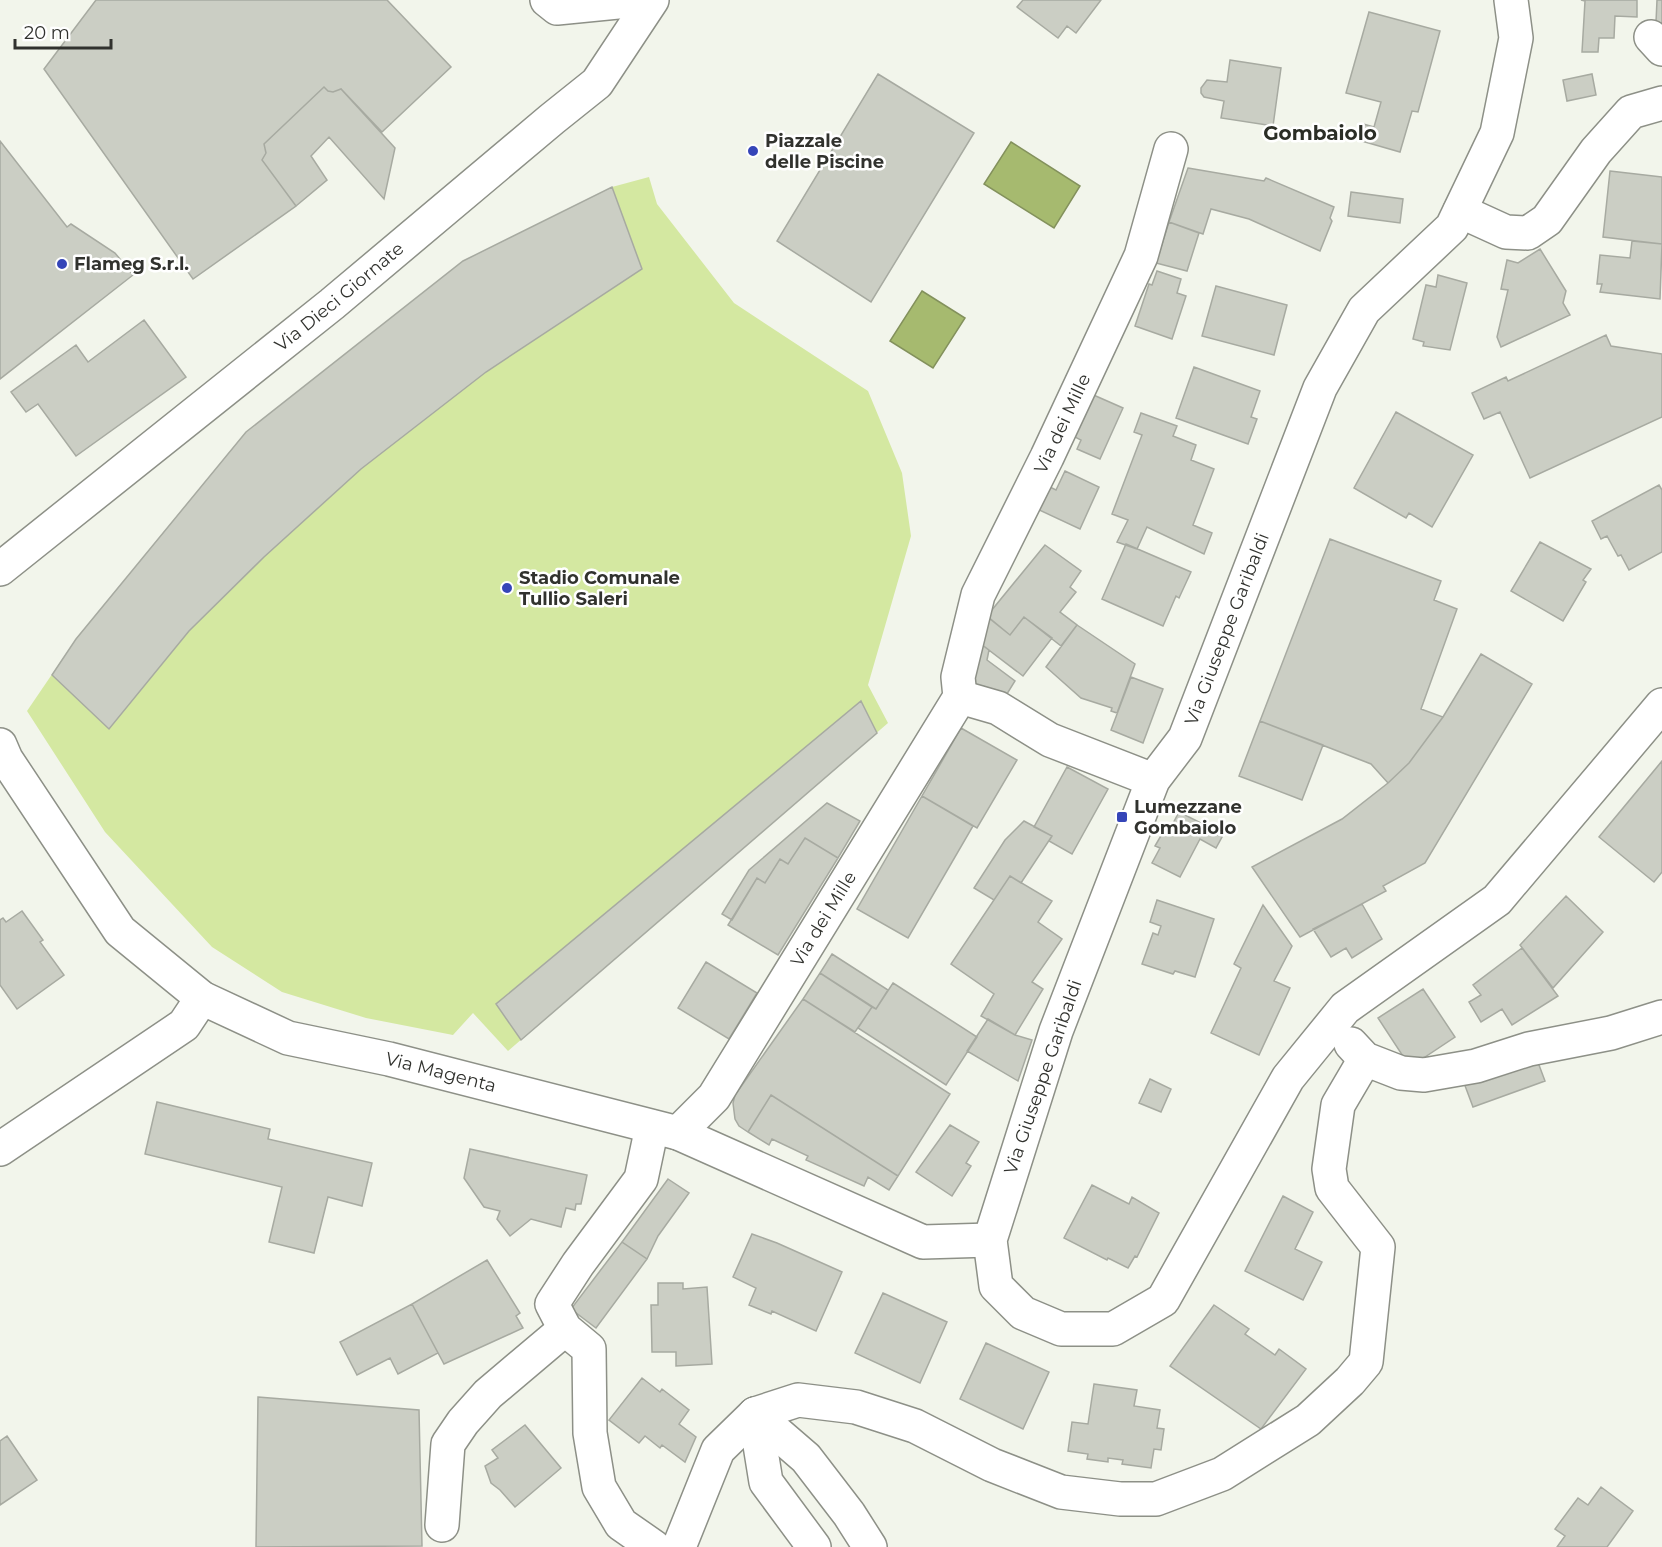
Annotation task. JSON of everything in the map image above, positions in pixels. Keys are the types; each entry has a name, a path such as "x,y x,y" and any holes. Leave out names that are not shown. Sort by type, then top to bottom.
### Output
{"street":[{"path":"547,0 557,8 638,0"},
{"name":"Via Dieci Giornate","path":"0,569 332,304 597,83 652,0"},
{"name":"Via Giuseppe Garibaldi","path":"1511,0 1516,38 1497,133 1452,227 1364,310 1320,388 1185,738 1153,780 1056,1031 990,1240 996,1286 1023,1313 1061,1329 1113,1329 1163,1300 1288,1078 1345,1008 1497,900 1662,705"},
{"path":"1460,211 1506,232 1528,233 1547,220 1596,151 1631,112 1662,103"},
{"name":"Via dei Mille","path":"665,1130 714,1096 960,697 958,677 978,595 1047,457 1142,256 1171,149"},
{"path":"960,697 998,708 1050,740 1153,780"},
{"name":"Via Magenta","path":"0,745 6,759 120,931 202,998 288,1038 389,1059 665,1130 923,1242 990,1240"},
{"path":"0,1149 184,1025 202,998"},
{"path":"1332,1024 1365,1059 1401,1073 1424,1075 1476,1066 1529,1049 1611,1034 1662,1017"},
{"path":"679,1547 718,1450 755,1414 798,1400 856,1407 915,1426 992,1465 1061,1492 1119,1499 1156,1498 1222,1474 1308,1419 1350,1381 1366,1362 1378,1247 1332,1188 1329,1169 1338,1105 1365,1059"},
{"path":"654,1547 621,1524 599,1487 590,1433 589,1349 565,1329 552,1304 578,1264 641,1179 665,1130"},
{"path":"442,1525 448,1444 463,1422 488,1394 565,1329"},
{"path":"755,1414 766,1482 814,1547"},
{"path":"755,1414 806,1458 849,1514 870,1547"}],"shaded area":[{"path":"1011,142 1080,186 1054,228 984,184"},
{"name":"Stadio Comunale Tullio Saleri","path":"649,177 657,204 734,303 868,391 902,473 911,536 868,685 888,723 508,1051 473,1013 453,1035 366,1018 282,992 212,947 105,832 27,711 76,639 246,432 463,261 612,187"},
{"path":"922,291 965,318 933,368 890,341"}],"building":[{"path":"96,0 387,0 451,67 382,132 341,89 333,92 324,87 264,144 266,153 262,160 296,206 193,279 44,69"},
{"path":"1023,0 1101,0 1076,33 1067,26 1058,38 1017,7"},
{"path":"1581,0 1637,0 1637,17 1615,16 1614,38 1599,38 1598,52 1582,52 1585,1"},
{"path":"1657,0 1662,0 1662,23 1656,22"},
{"path":"1369,12 1440,31 1418,112 1412,111 1400,152 1358,140 1363,124 1374,127 1381,102 1346,93"},
{"path":"1230,60 1281,68 1273,126 1221,118 1224,101 1204,97 1201,93 1201,88 1207,80 1227,82"},
{"path":"878,74 974,133 871,302 777,241"},
{"path":"1592,74 1596,95 1567,101 1563,80"},
{"path":"324,87 333,92 341,89 395,148 384,199 329,137 311,156 327,180 296,206 262,160 266,153 264,144"},
{"name":"Flameg S.r.l.","path":"0,141 67,227 71,224 115,253 133,275 0,379"},
{"path":"1188,168 1264,181 1266,178 1334,207 1330,218 1332,221 1320,251 1249,219 1211,209 1203,234 1169,222"},
{"path":"1610,171 1662,177 1662,244 1603,237"},
{"path":"612,187 642,269 486,372 361,469 264,557 189,631 109,729 52,675 76,639 246,432 463,261"},
{"path":"1351,192 1403,199 1400,223 1348,216"},
{"path":"1169,222 1199,233 1187,271 1156,263"},
{"path":"1632,241 1662,244 1660,299 1600,292 1602,284 1597,284 1600,255 1630,258"},
{"path":"1540,249 1566,291 1563,303 1570,315 1501,347 1497,337 1508,290 1501,289 1507,260 1518,263"},
{"path":"1157,271 1181,279 1177,293 1186,296 1172,339 1135,326 1149,284 1152,285"},
{"path":"1438,275 1467,283 1450,350 1423,346 1424,342 1413,339 1426,285 1436,287"},
{"path":"1216,286 1287,305 1274,355 1202,336"},
{"path":"144,320 186,377 76,456 38,404 26,412 11,392 76,345 88,362"},
{"path":"1606,335 1611,346 1662,354 1662,417 1530,478 1500,412 1484,419 1472,393 1506,377 1508,381"},
{"path":"1194,367 1260,391 1251,417 1257,419 1248,444 1176,418"},
{"path":"1089,393 1123,408 1100,459 1077,449 1081,440 1071,435"},
{"path":"1396,412 1473,455 1432,527 1409,513 1406,518 1354,488"},
{"path":"1141,413 1177,426 1173,436 1196,445 1191,460 1214,469 1193,525 1212,533 1204,554 1147,527 1137,549 1117,542 1128,520 1112,514 1142,435 1134,432"},
{"path":"1065,471 1099,487 1080,529 1037,509 1048,486 1056,490"},
{"path":"1659,485 1662,490 1662,552 1629,570 1607,536 1601,539 1592,521"},
{"path":"1330,539 1441,581 1434,600 1457,609 1421,709 1443,717 1409,763 1388,783 1371,764 1260,721"},
{"path":"1540,542 1591,569 1583,580 1586,582 1563,621 1511,591"},
{"path":"1126,544 1191,572 1179,598 1176,596 1163,626 1102,599"},
{"path":"1045,545 1081,571 1070,587 1076,592 1060,612 1077,625 1061,646 1024,617 1010,635 987,616"},
{"path":"1024,617 1052,638 1023,676 973,638 990,619 1010,635"},
{"path":"1077,625 1135,664 1117,713 1111,711 1112,708 1081,698 1046,667"},
{"path":"973,638 989,650 987,660 1015,681 1002,702 966,682"},
{"path":"1481,654 1532,684 1425,863 1383,886 1386,891 1300,937 1252,867 1342,819 1388,783 1409,763 1443,717"},
{"path":"1131,677 1163,689 1143,743 1111,730"},
{"path":"861,701 877,733 521,1040 496,1004"},
{"path":"1260,721 1323,745 1302,800 1239,776"},
{"path":"961,728 1017,760 977,828 922,796"},
{"path":"1662,761 1662,872 1654,882 1599,837"},
{"path":"1067,767 1108,789 1072,854 1049,841 1052,836 1034,827"},
{"path":"922,796 973,826 908,938 857,909"},
{"path":"827,803 860,821 838,858 805,838 788,864 780,859 765,883 757,878 732,920 722,914 749,870"},
{"path":"1179,812 1207,826 1205,829 1222,837 1216,848 1200,839 1180,877 1152,863 1160,848 1155,846 1166,827 1170,829"},
{"path":"1024,821 1052,836 1021,883 1010,876 994,900 974,888 1005,840"},
{"path":"805,838 838,858 778,955 728,925 757,878 765,883 780,859 788,864"},
{"path":"1010,876 1052,901 1038,922 1062,939 1032,982 1043,989 1015,1035 981,1016 994,994 951,964"},
{"path":"1566,896 1603,932 1553,988 1520,945"},
{"path":"1157,900 1214,919 1195,977 1175,971 1173,974 1142,964 1153,933 1158,935 1161,926 1150,922"},
{"path":"1362,904 1382,939 1352,958 1346,948 1331,957 1313,929"},
{"path":"1263,905 1292,946 1274,981 1290,988 1259,1055 1211,1033 1241,968 1234,964"},
{"path":"22,911 43,940 40,942 64,975 17,1009 0,985 0,920 3,918 6,922"},
{"path":"1522,948 1558,996 1512,1025 1502,1009 1481,1022 1469,1002 1481,995 1473,985"},
{"path":"832,954 888,990 876,1009 820,973"},
{"path":"706,962 757,993 729,1039 678,1008"},
{"path":"820,973 872,1007 855,1032 803,999"},
{"path":"893,983 977,1037 946,1085 858,1028 872,1007 876,1009"},
{"path":"1423,989 1455,1037 1410,1067 1378,1018"},
{"path":"803,999 950,1094 898,1176 771,1095 748,1132 739,1126 735,1119 733,1103 735,1095"},
{"path":"988,1019 1015,1035 1032,1040 1018,1081 967,1051"},
{"path":"1536,1057 1545,1081 1473,1107 1464,1083"},
{"path":"1150,1079 1171,1089 1161,1112 1139,1103"},
{"path":"771,1095 898,1176 889,1190 868,1177 864,1186 806,1160 808,1156 772,1139 769,1145 748,1132"},
{"path":"157,1102 270,1129 268,1139 372,1163 362,1206 328,1197 314,1253 269,1242 282,1187 145,1154"},
{"path":"950,1125 979,1142 966,1163 971,1166 952,1196 916,1172"},
{"path":"470,1149 587,1175 581,1204 576,1204 575,1210 566,1208 561,1227 531,1219 510,1236 497,1219 500,1211 484,1207 464,1178"},
{"path":"668,1179 689,1193 658,1236 647,1259 622,1242"},
{"path":"1092,1185 1129,1204 1132,1197 1159,1213 1137,1257 1135,1256 1128,1268 1064,1238"},
{"path":"1283,1196 1313,1212 1295,1249 1322,1262 1303,1300 1245,1271"},
{"path":"752,1234 842,1272 816,1331 772,1311 771,1314 749,1305 756,1288 733,1277"},
{"path":"622,1242 647,1259 596,1328 571,1309"},
{"path":"487,1260 520,1313 516,1316 523,1328 444,1364 412,1304"},
{"path":"658,1283 683,1283 683,1289 707,1287 712,1364 676,1366 676,1352 652,1352 651,1305 658,1305"},
{"path":"883,1293 947,1322 920,1383 855,1353"},
{"path":"412,1304 438,1353 398,1374 390,1358 357,1375 340,1342"},
{"path":"1214,1305 1249,1329 1245,1334 1275,1355 1279,1349 1306,1369 1261,1429 1170,1366"},
{"path":"986,1343 1049,1372 1023,1429 960,1399"},
{"path":"642,1378 660,1392 662,1389 689,1410 679,1424 696,1437 685,1462 662,1445 660,1448 645,1436 639,1443 609,1420"},
{"path":"1094,1384 1137,1390 1134,1406 1160,1410 1157,1428 1164,1429 1161,1450 1154,1449 1151,1468 1122,1464 1123,1460 1108,1458 1108,1462 1087,1459 1088,1454 1068,1451 1072,1422 1088,1424"},
{"path":"258,1397 419,1410 422,1546 256,1547"},
{"path":"525,1425 561,1468 515,1507 491,1483 485,1466 498,1458 492,1450"},
{"path":"7,1436 37,1480 0,1505 0,1441"},
{"path":"1601,1487 1633,1511 1607,1547 1557,1547 1565,1536 1555,1529 1578,1498 1588,1505"}],"place":[{"name":"Piazzale delle Piscine","path":"753,151"},
{"name":"Flameg S.r.l.","path":"62,264"},
{"name":"Stadio Comunale Tullio Saleri","path":"507,588"},
{"name":"Lumezzane Gombaiolo","path":"1122,817"}],"district":[{"name":"Gombaiolo","path":"1320,133"}]}
